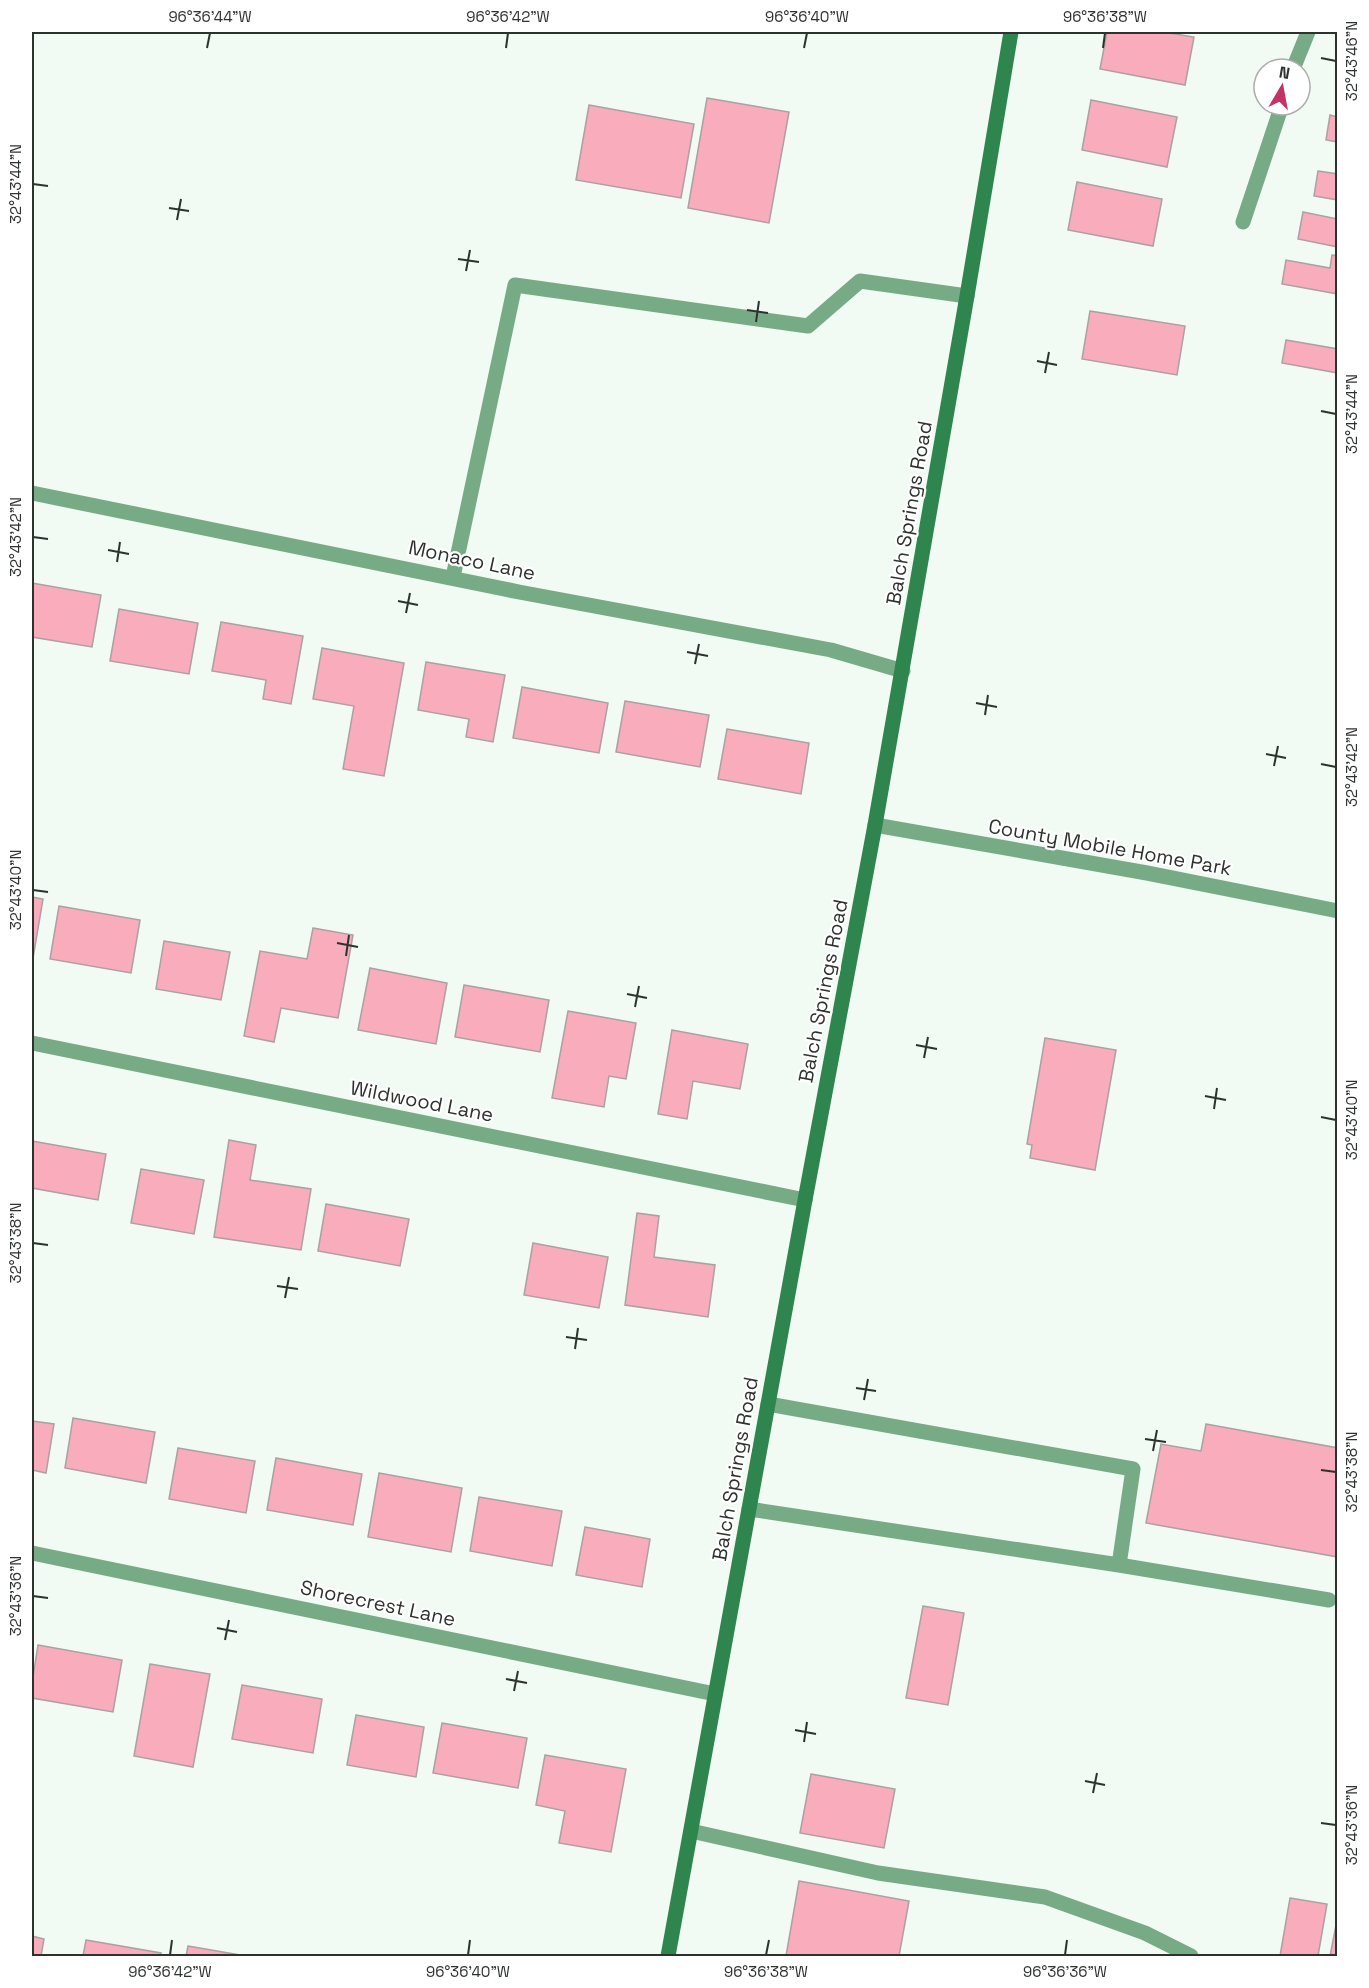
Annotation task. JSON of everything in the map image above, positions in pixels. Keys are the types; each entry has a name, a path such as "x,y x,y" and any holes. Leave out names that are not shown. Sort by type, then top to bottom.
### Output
{"street":[{"name":"Balch Springs Road","path":"668,1956 805,1200 876,825 1011,32"},
{"path":"1298,57 1308,32"},
{"path":"1243,222 1278,117"},
{"path":"453,577 515,285 808,326 860,281 967,296"},
{"name":"Monaco Lane","path":"32,493 519,592 831,650 903,671"},
{"name":"County Mobile Home Park","path":"876,825 1147,873 1338,911"},
{"name":"Wildwood Lane","path":"32,1043 805,1200"},
{"path":"768,1404 1133,1469 1119,1565"},
{"path":"749,1509 1119,1565 1329,1600"},
{"name":"Shorecrest Lane","path":"32,1553 715,1694"},
{"path":"691,1831 878,1873 1045,1896 1145,1933 1191,1956"}],"building":[{"path":"1107,32 1163,32 1194,37 1185,85 1100,69"},
{"path":"707,98 789,112 769,223 688,208"},
{"path":"1091,100 1177,117 1167,167 1082,150"},
{"path":"589,105 694,124 681,198 576,180"},
{"path":"1330,115 1338,117 1338,142 1326,140"},
{"path":"1318,171 1338,174 1338,200 1314,196"},
{"path":"1077,182 1162,199 1153,246 1068,230"},
{"path":"1303,212 1338,219 1338,247 1298,239"},
{"path":"1332,255 1338,256 1338,294 1282,284 1286,260 1330,268"},
{"path":"1090,311 1185,326 1177,375 1082,359"},
{"path":"1286,340 1338,349 1338,373 1282,363"},
{"path":"32,583 101,595 92,647 32,637"},
{"path":"119,609 198,623 189,674 110,661"},
{"path":"221,622 303,636 291,704 263,699 266,680 212,671"},
{"path":"322,648 404,663 384,776 343,769 354,706 313,699"},
{"path":"426,662 505,675 493,742 466,737 469,719 418,710"},
{"path":"522,687 608,703 599,753 513,738"},
{"path":"625,701 709,715 700,767 616,752"},
{"path":"727,729 809,743 801,794 718,779"},
{"path":"32,897 43,899 32,964"},
{"path":"59,906 140,920 131,973 50,959"},
{"path":"313,928 353,935 338,1018 281,1008 274,1042 244,1036 260,951 307,959"},
{"path":"164,941 230,952 221,1000 156,989"},
{"path":"370,968 447,983 436,1044 358,1030"},
{"path":"464,985 549,1000 540,1052 455,1037"},
{"path":"568,1011 636,1023 626,1079 609,1076 604,1107 552,1098"},
{"path":"672,1030 748,1044 740,1089 693,1081 687,1119 658,1114"},
{"path":"1045,1038 1116,1050 1095,1170 1030,1158 1032,1145 1027,1144"},
{"path":"229,1140 256,1145 250,1180 311,1189 301,1250 214,1237"},
{"path":"32,1141 106,1154 98,1200 32,1188"},
{"path":"141,1169 204,1180 194,1234 131,1223"},
{"path":"326,1204 409,1219 400,1266 318,1251"},
{"path":"637,1213 659,1216 654,1257 715,1265 708,1317 625,1305"},
{"path":"533,1243 608,1257 599,1308 524,1295"},
{"path":"73,1418 155,1432 146,1483 65,1468"},
{"path":"32,1421 54,1424 46,1473 32,1470"},
{"path":"1206,1424 1338,1448 1338,1557 1146,1523 1161,1444 1201,1451"},
{"path":"178,1448 255,1461 246,1513 169,1499"},
{"path":"276,1458 362,1474 353,1525 267,1510"},
{"path":"379,1473 462,1488 451,1552 368,1537"},
{"path":"479,1497 562,1511 552,1566 470,1551"},
{"path":"585,1527 650,1539 642,1587 576,1575"},
{"path":"923,1606 964,1613 948,1705 906,1698"},
{"path":"38,1645 122,1660 113,1712 32,1698"},
{"path":"150,1664 210,1674 193,1767 134,1756"},
{"path":"242,1685 322,1699 313,1753 232,1739"},
{"path":"356,1715 424,1727 416,1777 347,1765"},
{"path":"442,1723 527,1738 518,1788 433,1773"},
{"path":"545,1755 626,1769 611,1852 559,1843 565,1811 536,1805"},
{"path":"811,1774 895,1789 884,1848 800,1833"},
{"path":"799,1881 909,1901 899,1956 786,1956"},
{"path":"1290,1898 1327,1904 1318,1956 1280,1956"},
{"path":"1338,1915 1338,1956 1330,1956"},
{"path":"32,1936 44,1939 41,1956 32,1956"},
{"path":"86,1940 161,1953 161,1956 83,1956"},
{"path":"188,1946 246,1956 186,1956"}]}
